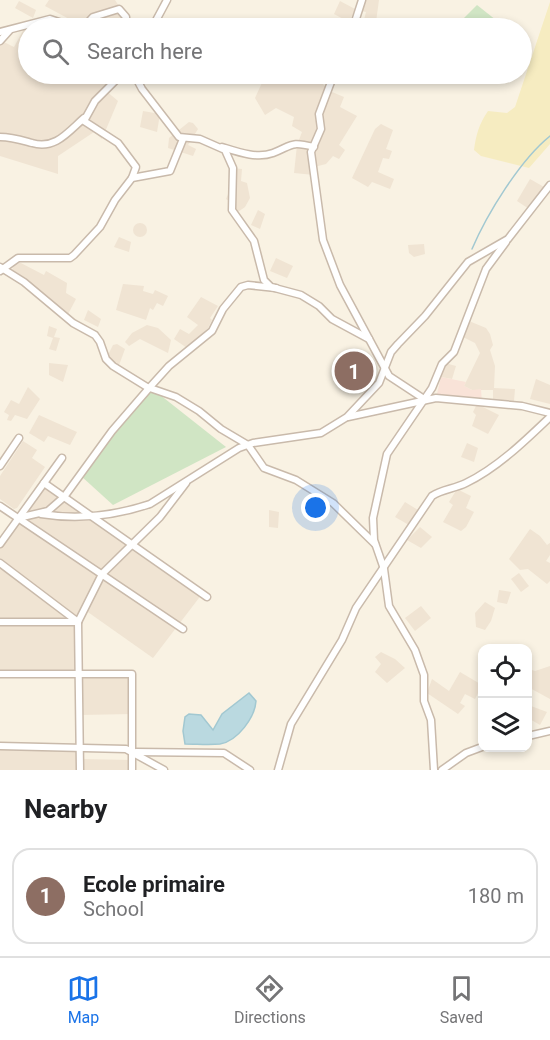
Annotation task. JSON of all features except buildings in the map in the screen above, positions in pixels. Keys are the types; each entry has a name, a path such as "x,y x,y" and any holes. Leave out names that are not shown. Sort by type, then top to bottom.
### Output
{"street":[{"path":"157,18 167,0"},
{"path":"356,18 362,0"},
{"path":"93,18 119,9 126,18"},
{"path":"0,32 18,28"},
{"path":"0,41 9,31"},
{"path":"0,137 10,137 38,145 54,144 84,118 95,101 112,84"},
{"path":"139,84 183,139 200,140 246,154 273,153 287,144 314,147"},
{"path":"330,84 319,114 321,129 312,157 323,240 340,285 392,379 424,399"},
{"path":"84,118 84,121 118,143 136,167 132,178 115,200 100,227 70,258 18,258 1,269 24,282 73,323 95,335 106,359 113,366 150,387 176,397 248,445 264,468 296,480 309,491 326,498 376,545"},
{"path":"132,178 170,171 183,139"},
{"path":"221,147 233,168 232,210 254,241 264,280 276,288"},
{"path":"434,770 431,720 424,701 424,675 415,650 389,606 384,568 376,545 372,518 384,463 405,424 424,399 442,364 454,352 486,269 550,185"},
{"path":"41,514 70,519 92,517 150,504 248,445 321,433 347,417 367,399 398,344 425,316 468,261 508,239"},
{"path":"18,518 48,511 64,497 112,431 150,387 169,366 212,331 222,309 241,287 248,285 276,288 301,295 319,306 332,319 369,339"},
{"path":"347,417 424,399 522,406 550,413"},
{"path":"278,770 291,724 342,640 357,608 432,496 467,482 510,453 550,417"},
{"path":"0,466 19,438"},
{"path":"0,544 62,458"},
{"path":"80,770 78,622 102,574 170,506 189,479"},
{"path":"44,483 207,597"},
{"path":"0,506 183,629"},
{"path":"0,563 78,622"},
{"path":"0,622 78,622"},
{"path":"0,674 132,674 132,770"},
{"path":"532,735 550,731"},
{"path":"0,746 80,747 147,754 224,753 250,770"},
{"path":"442,770 466,753 478,749"},
{"path":"132,752 164,770"}],"shaded area":[{"path":"49,0 115,0 129,18 67,18 45,6"},
{"path":"365,0 379,0 377,18 364,18 366,12 361,11"},
{"path":"19,1 36,10 33,18 15,8"},
{"path":"340,1 355,9 351,18 342,18 334,14"},
{"path":"0,40 14,47 18,40 18,84 111,84 105,90 118,101 102,139 94,132 58,156 58,174 0,156"},
{"path":"261,84 323,84 325,89 344,97 340,107 357,116 339,145 345,150 339,159 333,156 326,164 314,167 314,175 294,173 297,145 302,132 292,126 294,117 276,108 265,115 255,98"},
{"path":"143,111 160,114 157,132 140,127"},
{"path":"189,122 198,129 188,145 196,149 193,156 168,148 169,138"},
{"path":"381,124 393,130 386,149 392,151 389,159 383,158 378,172 394,179 390,189 372,182 368,187 352,178 375,129"},
{"path":"233,168 242,169 241,181 247,183 250,198 245,207 235,214 231,202 226,199 234,180"},
{"path":"530,179 544,187 529,209 517,201"},
{"path":"258,210 265,214 260,229 251,225"},
{"path":"140,223 145,225 147,230 145,235 140,237 135,235 133,230 135,225"},
{"path":"119,237 131,242 129,252 114,247"},
{"path":"424,244 425,254 414,257 409,253 408,245"},
{"path":"276,258 293,266 287,278 270,271"},
{"path":"17,261 44,275 46,271 67,283 66,293 76,299 66,318 10,273"},
{"path":"123,284 144,286 143,291 153,294 155,290 168,296 163,306 157,303 153,310 150,308 146,320 116,310"},
{"path":"201,297 218,306 210,318 212,320 208,328 187,348 174,339 180,329 189,334 198,325 187,317"},
{"path":"88,310 101,319 98,327 84,320"},
{"path":"469,321 486,328 490,334 493,345 490,350 495,366 494,388 515,389 514,401 493,400 493,390 472,390 464,386 480,353 475,343 463,337"},
{"path":"147,325 158,328 171,340 168,353 140,339 129,346 125,342 132,333"},
{"path":"49,326 57,329 54,337 60,338 56,351 49,349 53,338 47,336"},
{"path":"117,344 125,349 118,368 107,357 113,345"},
{"path":"49,363 68,365 63,382 49,375"},
{"path":"445,363 456,366 452,379 441,377"},
{"path":"441,377 466,382 464,386 472,390 481,389 482,403 436,398"},
{"path":"536,379 550,385 550,404 530,399"},
{"path":"28,387 40,399 27,419 15,415 11,421 7,420 9,415 4,412 11,400 19,404"},
{"path":"477,404 499,415 488,434 472,426 476,415 473,412"},
{"path":"39,415 77,432 70,445 48,436 44,442 29,433"},
{"path":"23,441 37,450 32,458 45,467 17,508 14,509 0,499 0,476"},
{"path":"467,443 478,448 474,462 461,457"},
{"path":"44,483 202,594 153,658 85,610 78,622 79,674 132,674 132,714 80,715 79,675 0,674 0,544"},
{"path":"457,489 471,496 466,508 474,512 466,527 461,531 443,522 453,505 449,502"},
{"path":"405,502 418,510 409,525 395,517"},
{"path":"269,510 279,512 278,528 269,527"},
{"path":"420,527 432,537 421,548 407,540"},
{"path":"530,529 547,545 550,543 550,555 546,561 550,563 550,581 547,584 528,569 520,570 509,559"},
{"path":"519,573 529,586 521,592 511,579"},
{"path":"499,590 511,592 507,604 497,602"},
{"path":"485,602 495,608 485,630 476,627 475,613"},
{"path":"421,606 431,618 415,631 405,618"},
{"path":"381,652 395,659 405,668 387,683 375,672 381,664 375,657"},
{"path":"550,666 550,699 532,689 532,670"},
{"path":"460,672 478,683 478,693 475,699 465,694 460,703 465,706 458,714 427,693 432,679 449,691"},
{"path":"532,706 547,712 540,725 532,720"},
{"path":"0,746 80,747 81,759 132,760 132,770 0,770"}],"green space":[{"path":"477,5 493,18 464,18"},
{"path":"150,387 226,447 113,505 81,476"}],"sand":[{"path":"550,2 550,144 529,168 481,156 474,150 480,125 488,111 507,113 515,107 523,84 532,84 532,56"}],"water":[{"path":"249,693 256,701 255,707 249,721 233,738 220,744 185,744 183,731 185,717 189,714 201,715 213,730 222,714"}],"waterway":[{"path":"472,249 505,188 527,159 550,136"}],"place":[{"name":"Ecole primaire","path":"354,371"}]}
